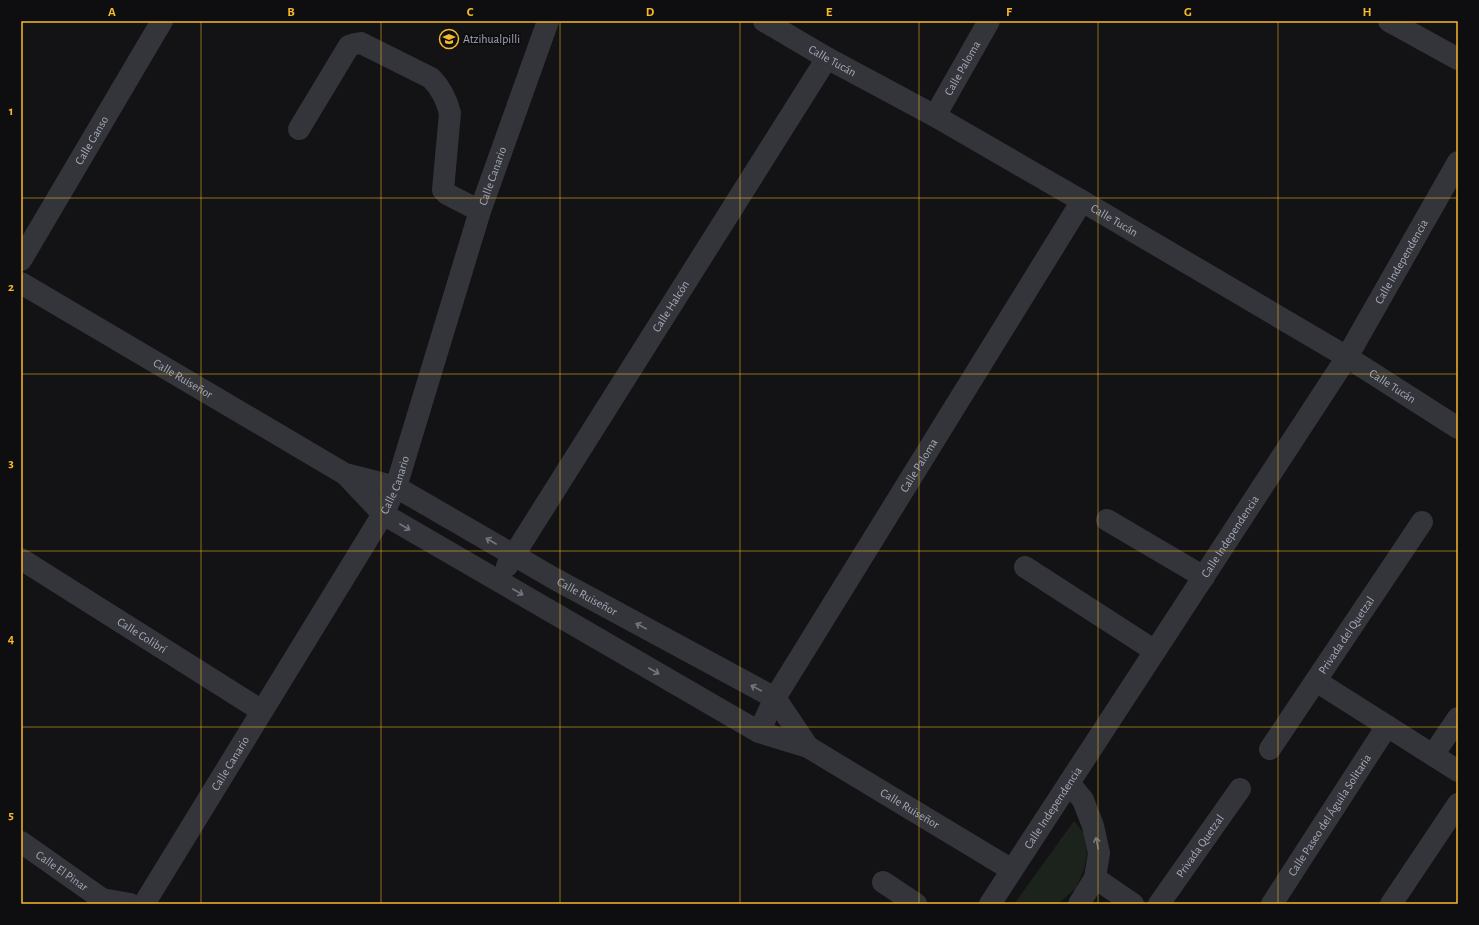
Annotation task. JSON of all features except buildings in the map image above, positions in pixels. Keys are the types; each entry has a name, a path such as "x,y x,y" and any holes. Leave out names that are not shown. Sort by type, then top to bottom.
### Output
{"street":[{"name":"Calle Ganso","path":"21,260 162,21"},
{"name":"Calle Canario","path":"144,904 383,514 396,487 480,211 548,21"},
{"name":"Calle Tucán","path":"764,21 827,58 935,116 1082,201 1347,357 1458,428"},
{"name":"Calle Paloma","path":"935,116 989,21"},
{"path":"1389,21 1458,60"},
{"path":"299,129 350,46 361,43 431,78 436,82 450,113 443,183 444,190 447,194 480,211"},
{"name":"Calle Halcón","path":"499,580 827,58"},
{"name":"Calle Independencia","path":"990,904 1347,357 1458,162"},
{"name":"Calle Paloma","path":"760,732 775,698 1082,201"},
{"name":"Calle Ruiseñor","path":"21,282 345,474 383,514 760,732 808,747 1012,870"},
{"name":"Calle Ruiseñor","path":"345,474 396,487 562,583 775,698 808,747"},
{"path":"1107,520 1204,577"},
{"name":"Privada del Quetzal","path":"1270,749 1422,522"},
{"name":"Calle Colibrí","path":"21,559 262,711"},
{"path":"1025,567 1155,651"},
{"path":"1316,680 1458,771"},
{"path":"1433,755 1458,718"},
{"name":"Calle Paseo del Águila Solitaria","path":"1272,904 1387,726"},
{"path":"1069,783 1083,800 1093,826 1099,853 1095,878 1079,904"},
{"name":"Privada Quetzal","path":"1159,904 1240,789"},
{"path":"1391,904 1458,804"},
{"name":"Calle El Pinar","path":"21,842 104,902 130,904"},
{"path":"1095,878 1133,904"},
{"path":"883,882 916,904"}],"shaded area":[{"path":"1074,821 1084,833 1087,855 1084,869 1076,888 1058,904 1014,904"}],"place":[{"name":"Atzihualpilli","path":"449,39"}]}
